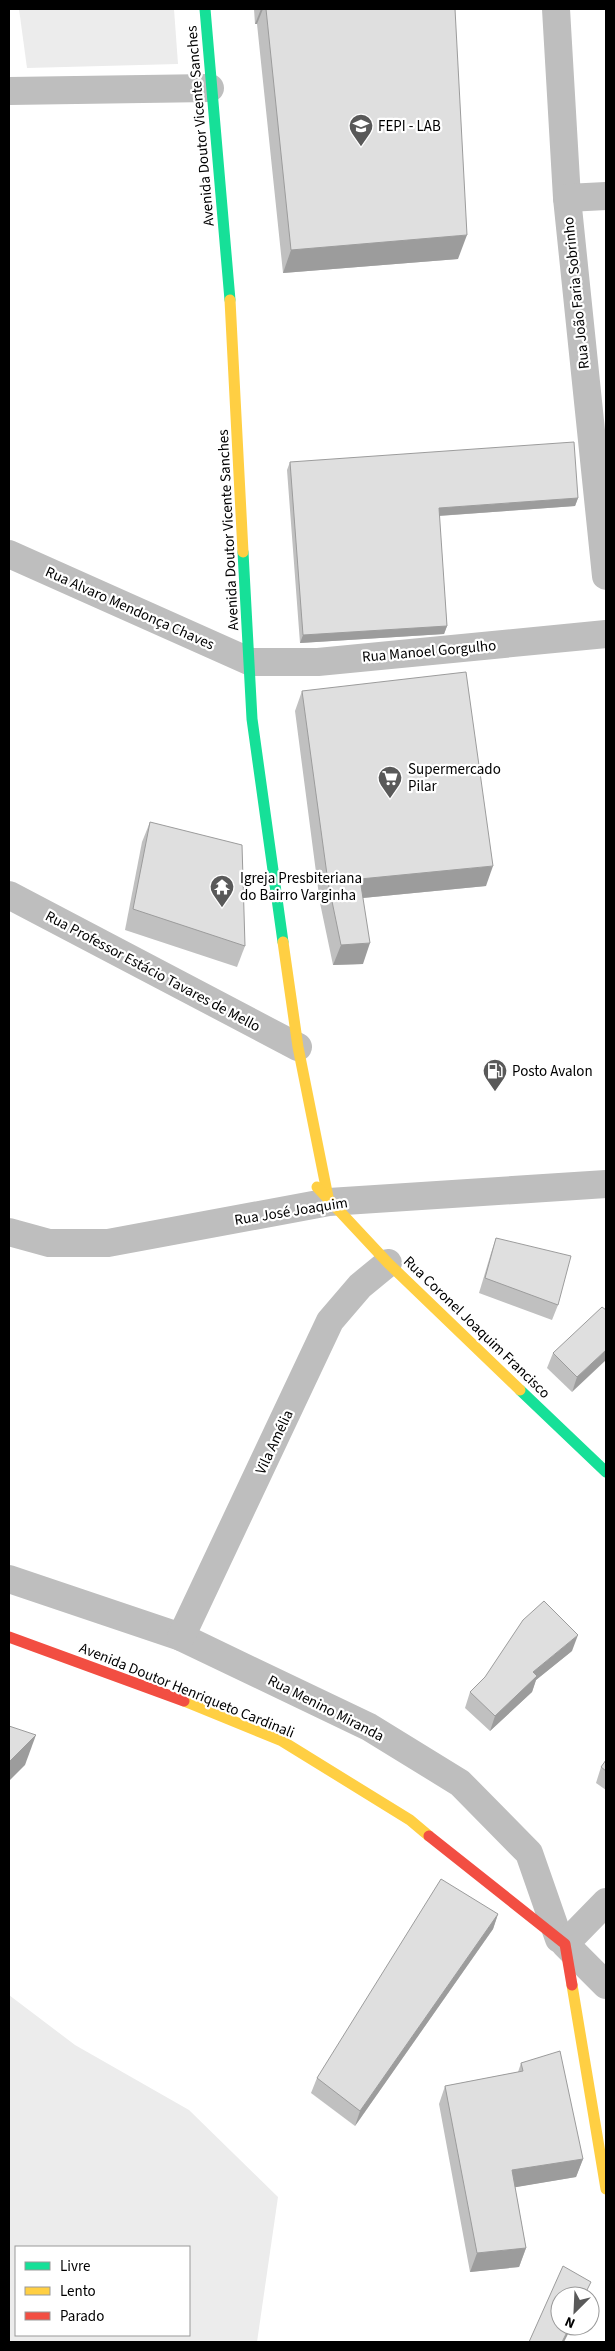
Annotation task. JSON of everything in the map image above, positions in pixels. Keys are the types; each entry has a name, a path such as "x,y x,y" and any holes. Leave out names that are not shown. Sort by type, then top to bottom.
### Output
{"main road":[{"name":"Avenida Doutor Vicente Sanches","path":"206,9 210,88 231,313 251,662 252,720 294,1056 329,1202"},
{"path":"308,1175 329,1202"},
{"name":"Rua Coronel Joaquim Francisco","path":"329,1202 388,1263 606,1472"},
{"name":"Avenida Doutor Henriqueto Cardinali","path":"9,1637 156,1690 282,1741 410,1820 562,1941"},
{"path":"562,1941 592,2083 606,2190"}],"street":[{"name":"Rua João Faria Sobrinho","path":"556,9 567,198 606,576"},
{"path":"9,91 210,88"},
{"path":"567,198 606,196"},
{"name":"Rua Alvaro Mendonça Chaves","path":"9,554 251,662"},
{"name":"Rua Manoel Gorgulho","path":"251,662 318,662 606,634"},
{"name":"Rua Professor Estácio Tavares de Mello","path":"9,895 294,1056"},
{"name":"Rua José Joaquim","path":"9,1232 49,1243 108,1243 329,1202 606,1184"},
{"name":"Vila Amélia","path":"181,1637 330,1321 360,1286 388,1263"},
{"name":"Rua Menino Miranda","path":"9,1579 181,1637 369,1727 460,1783 529,1853 562,1941"},
{"path":"606,1902 562,1941 606,1985"}],"shaded area":[{"path":"19,9 174,9 178,64 27,68"},
{"path":"9,1995 75,2045 189,2110 278,2197 257,2342 9,2342"}],"building":[{"name":"FEPI - LAB","path":"266,9 455,9 467,235 291,250"},
{"path":"574,442 578,498 439,508 447,626 303,635 290,462"},
{"name":"Supermercado Pilar","path":"466,672 493,866 360,879 370,943 341,945 328,882 302,691"},
{"path":"150,822 242,845 245,946 133,909"},
{"path":"496,1238 571,1256 558,1305 485,1278"},
{"path":"602,1307 606,1310 606,1350 577,1377 553,1353"},
{"path":"544,1601 578,1635 533,1672 537,1676 495,1716 470,1692 485,1677 523,1620"},
{"path":"9,1726 36,1735 9,1762"},
{"path":"606,1760 606,1771 601,1767"},
{"path":"441,1879 498,1914 360,2111 317,2078"},
{"path":"560,2051 583,2159 512,2170 526,2248 477,2253 445,2086 523,2071 521,2063"},
{"path":"563,2266 591,2282 589,2286 554,2286"},
{"path":"550,2295 550,2336 565,2336 562,2342 529,2342"}],"traffic: fast":[{"path":"205,9 230,300"},
{"path":"243,552 252,719 283,942"},
{"path":"520,1390 606,1472"}],"traffic: slow":[{"path":"230,300 243,552"},
{"path":"283,942 298,1047 329,1202"},
{"path":"317,1187 388,1263 520,1390"},
{"path":"184,1701 282,1741 410,1820 429,1836"},
{"path":"572,1985 606,2189"}],"traffic: jam":[{"path":"9,1637 184,1701"},
{"path":"429,1836 565,1944 572,1985"}],"place":[{"name":"FEPI - LAB","path":"361,147"},
{"name":"Supermercado Pilar","path":"390,799"},
{"name":"Igreja Presbiteriana do Bairro Varginha","path":"222,908"},
{"name":"Posto Avalon","path":"495,1092"}]}
